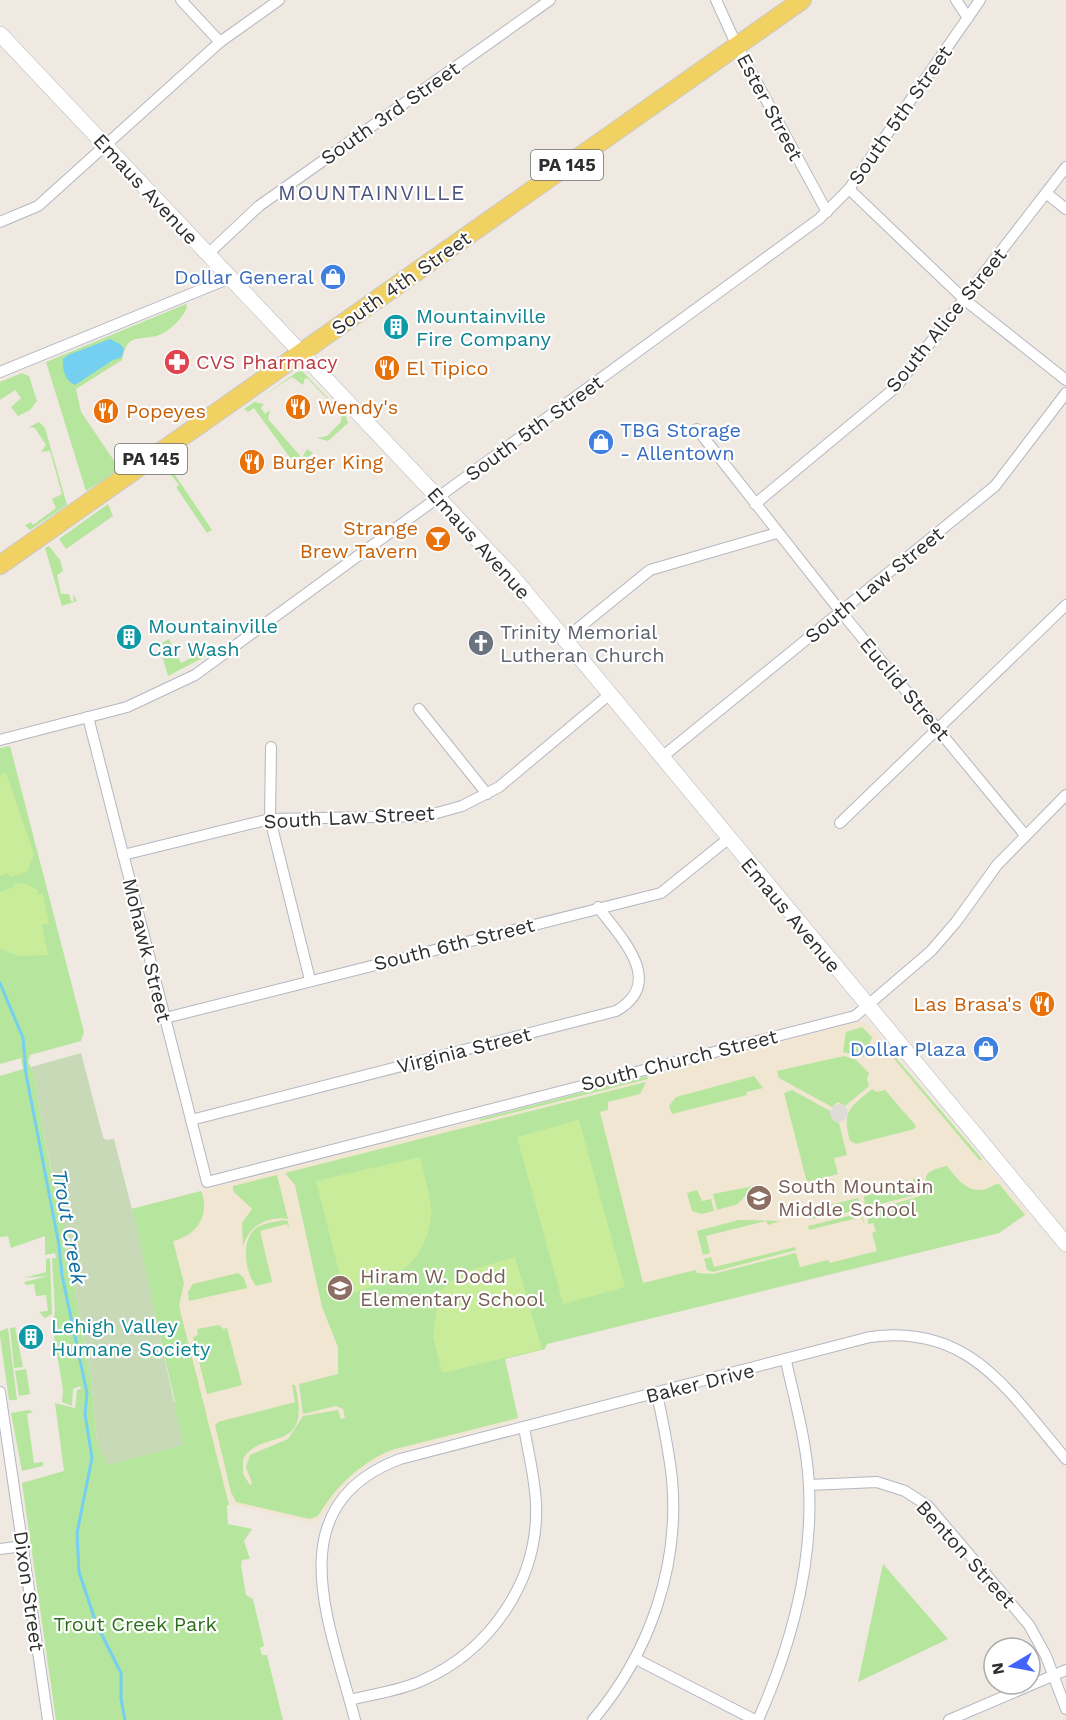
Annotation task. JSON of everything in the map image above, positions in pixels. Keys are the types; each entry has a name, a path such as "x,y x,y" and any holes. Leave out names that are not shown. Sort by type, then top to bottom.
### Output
{"main road":[{"name":"South 4th Street","path":"0,565 802,0"},
{"name":"Emaus Avenue","path":"0,34 513,577 866,1006 1066,1244"}],"street":[{"path":"181,0 220,42"},
{"path":"0,222 38,206 220,42 279,0"},
{"name":"South 3rd Street","path":"208,254 259,206 550,0"},
{"name":"Ester Street","path":"716,0 737,46 827,212"},
{"path":"956,0 968,18"},
{"name":"South 5th Street","path":"0,740 138,703 195,675 827,212 849,189 980,0"},
{"name":"South Alice Street","path":"755,504 896,387 1066,167"},
{"path":"849,189 965,300 1066,380"},
{"path":"1046,193 1066,209"},
{"path":"0,372 230,278"},
{"name":"South Law Street","path":"662,758 995,486 1066,393"},
{"name":"Euclid Street","path":"697,429 777,533 1025,835"},
{"path":"565,639 650,570 777,533"},
{"path":"840,823 1066,604"},
{"name":"South Law Street","path":"123,855 270,819 408,818 444,812 487,794 610,693"},
{"path":"419,709 487,794"},
{"name":"Mohawk Street","path":"88,717 207,1182"},
{"path":"271,747 270,819 310,980"},
{"name":"South Church Street","path":"207,1182 855,1016 938,945 980,885 1025,835 1066,795"},
{"name":"South 6th Street","path":"165,1018 598,907 661,893 728,839"},
{"name":"Virginia Street","path":"191,1120 616,1011 633,997 639,972 632,953 598,907"},
{"name":"Baker Drive","path":"350,1700 322,1590 320,1554 323,1536 336,1508 348,1492 379,1468 400,1459 889,1334 921,1336 943,1341 972,1356 987,1367 1066,1459"},
{"path":"636,1659 757,1720 782,1661 800,1599 808,1539 809,1485 799,1413 786,1361"},
{"name":"Dixon Street","path":"0,1392 48,1720"},
{"path":"593,1720 636,1659 660,1595 672,1527 672,1481 657,1394"},
{"path":"355,1720 350,1700 402,1688 444,1670 479,1643 504,1613 522,1580 536,1524 534,1487 524,1427"},
{"name":"Benton Street","path":"809,1485 877,1482 905,1491 922,1502 1029,1625 1046,1656 1066,1709"},
{"path":"0,1550 23,1546"},
{"path":"949,1720 1066,1670"}],"shaded area":[{"path":"862,1021 869,1025 1028,1213 999,1233 547,1344 545,1349 505,1359 519,1420 392,1453 375,1461 351,1477 319,1519 311,1523 249,1508 213,1503 175,1402 131,1209"},
{"path":"835,1104 843,1104 848,1109 846,1120 835,1122 830,1117 830,1109"}],"green space":[{"path":"186,304 187,308 170,329 156,336 133,340 124,351 122,360 76,389 81,412 117,465 116,472 86,491 46,362"},
{"path":"302,371 346,417 348,423 328,441 317,438 327,436 341,422 341,413 308,379 305,378 303,385 292,377 264,395 297,372"},
{"path":"22,373 29,376 37,401 30,410 18,416 11,407 21,398 15,390 0,400 0,382"},
{"path":"254,402 264,404 261,408 265,414 270,410 268,419 302,458 307,449 313,453 296,466 254,408 248,412 244,409"},
{"path":"39,422 45,428 67,505 30,530 25,525 31,522 33,525 56,508 52,499 62,494 50,451 41,452 46,445 35,428 29,427"},
{"path":"167,463 212,530 207,533 176,487 179,485 163,465"},
{"path":"108,504 113,516 66,549 59,539"},
{"path":"49,546 60,560 63,571 57,575 61,594 69,594 71,601 74,601 73,594 77,601 62,606 45,548"},
{"path":"169,639 181,663 206,650 208,655 168,676 159,645"},
{"name":"Trout Creek Park","path":"10,746 84,1032 81,1041 30,1055 28,1062 34,1074 46,1148 65,1227 66,1259 71,1268 91,1377 97,1442 175,1402 131,1209 201,1191 204,1200 203,1216 195,1229 173,1241 184,1283 179,1306 229,1505 227,1505 228,1524 252,1529 244,1541 250,1559 242,1560 241,1566 246,1595 253,1599 264,1646 260,1648 262,1655 267,1655 283,1720 56,1720 22,1483 64,1471 55,1403 75,1408 77,1390 81,1389 80,1386 73,1389 72,1406 62,1402 63,1390 52,1324 55,1312 52,1258 56,1258 55,1253 45,1255 45,1236 11,1248 8,1236 0,1237 0,1076 23,1069 21,1058 0,1064 0,748"},
{"path":"6,773 34,854 27,872 10,877 8,873 0,876 0,775"},
{"path":"24,883 38,890 38,895 43,894 49,923 42,925 48,955 19,956 0,949 0,892 14,887 13,884"},
{"path":"862,1027 872,1037 864,1057 843,1052 846,1032"},
{"path":"891,1052 982,1159 980,1161 890,1054"},
{"path":"81,1053 103,1137 106,1140 114,1139 138,1233 183,1445 107,1465 97,1442 91,1377 71,1268 64,1252 67,1248 59,1198 46,1148 31,1067"},
{"path":"844,1056 856,1060 869,1073 867,1079 869,1086 845,1106 838,1102 832,1107 779,1078 777,1071"},
{"path":"647,1076 648,1079 480,1121 479,1119"},
{"path":"754,1076 763,1088 746,1092 747,1095 672,1114 669,1106 676,1097"},
{"name":"Hiram W. Dodd Elementary School","path":"646,1082 640,1094 608,1102 608,1110 600,1112 643,1283 696,1270 697,1273 713,1274 796,1253 800,1267 828,1260 830,1263 877,1251 872,1233 876,1231 873,1223 868,1224 868,1212 920,1196 924,1190 927,1174 947,1166 968,1187 980,1190 999,1184 1025,1215 999,1233 547,1344 545,1349 505,1359 518,1418 391,1450 358,1469 341,1485 318,1516 310,1519 236,1502 231,1492 215,1425 218,1422 295,1402 292,1385 295,1385 299,1407 297,1422 291,1431 282,1437 261,1444 243,1459 243,1474 250,1485 252,1483 246,1467 250,1455 288,1439 303,1416 338,1410 341,1419 345,1418 343,1409 336,1406 303,1414 299,1384 338,1374 338,1347 322,1307 295,1185 285,1173"},
{"path":"872,1089 877,1092 885,1090 916,1126 914,1129 856,1144 850,1141 847,1123 849,1111"},
{"path":"792,1090 830,1111 834,1121 839,1123 847,1155 834,1158 838,1174 807,1182 784,1093"},
{"path":"579,1120 625,1287 563,1304 517,1137"},
{"path":"420,1157 431,1211 427,1235 421,1249 412,1261 390,1278 345,1296 316,1181"},
{"path":"277,1175 288,1219 273,1219 260,1224 249,1234 243,1247 242,1223 252,1209 233,1191 233,1186"},
{"path":"919,1177 922,1186 919,1194 865,1208 864,1196 914,1183 913,1179"},
{"path":"754,1186 738,1204 717,1210 713,1194"},
{"path":"697,1190 702,1201 711,1199 714,1211 701,1214 692,1211 687,1193"},
{"path":"858,1198 862,1210 810,1219 808,1210"},
{"path":"861,1213 865,1225 861,1217 809,1230 808,1226"},
{"path":"283,1220 288,1221 289,1230 287,1224 260,1231 272,1282 256,1286 247,1266 247,1242 258,1227"},
{"path":"739,1220 780,1221 768,1225 766,1221 706,1236 710,1253 703,1255 697,1231"},
{"path":"795,1247 796,1250 713,1272 707,1270 704,1259 711,1257 714,1267"},
{"path":"515,1257 542,1349 442,1373 433,1336 439,1292 460,1273"},
{"path":"50,1258 52,1314 45,1318 39,1312 48,1311 46,1295 36,1296 34,1284 26,1285 24,1282 48,1276 24,1278 46,1272 46,1259"},
{"path":"238,1273 244,1278 247,1288 189,1301 188,1292 193,1284"},
{"path":"219,1325 223,1329 227,1328 242,1385 207,1394 193,1337 198,1335 197,1329"},
{"path":"15,1327 23,1367 14,1368 10,1328"},
{"path":"8,1328 17,1400 9,1400 0,1336 0,1331"},
{"path":"26,1369 30,1394 19,1396 15,1371"},
{"path":"29,1410 33,1412 27,1414 34,1463 43,1462 43,1466 22,1471 11,1413"},
{"path":"883,1564 948,1639 858,1682"}],"water":[{"path":"110,339 124,349 122,357 113,360 75,385 69,381 64,371 63,359"}],"waterway":[{"name":"Trout Creek","path":"0,983 23,1038 26,1074 59,1245 62,1275 87,1393 85,1414 92,1458 77,1533 79,1572 96,1623 121,1673 121,1699 125,1720"}],"place":[{"name":"Dollar General","path":"333,277"},
{"name":"Mountainville Fire Company","path":"396,327"},
{"name":"CVS Pharmacy","path":"177,362"},
{"name":"El Tipico","path":"387,368"},
{"name":"Wendy's","path":"298,407"},
{"name":"Popeyes","path":"106,411"},
{"name":"TBG Storage - Allentown","path":"601,442"},
{"name":"Burger King","path":"252,462"},
{"name":"Strange Brew Tavern","path":"438,539"},
{"name":"Mountainville Car Wash","path":"129,637"},
{"name":"Trinity Memorial Lutheran Church","path":"481,643"},
{"name":"Las Brasa's","path":"1042,1004"},
{"name":"Dollar Plaza","path":"986,1049"},
{"name":"South Mountain Middle School","path":"759,1198"},
{"name":"Hiram W. Dodd Elementary School","path":"340,1288"},
{"name":"Lehigh Valley Humane Society","path":"31,1337"}],"district":[{"name":"MOUNTAINVILLE","path":"372,193"}]}
